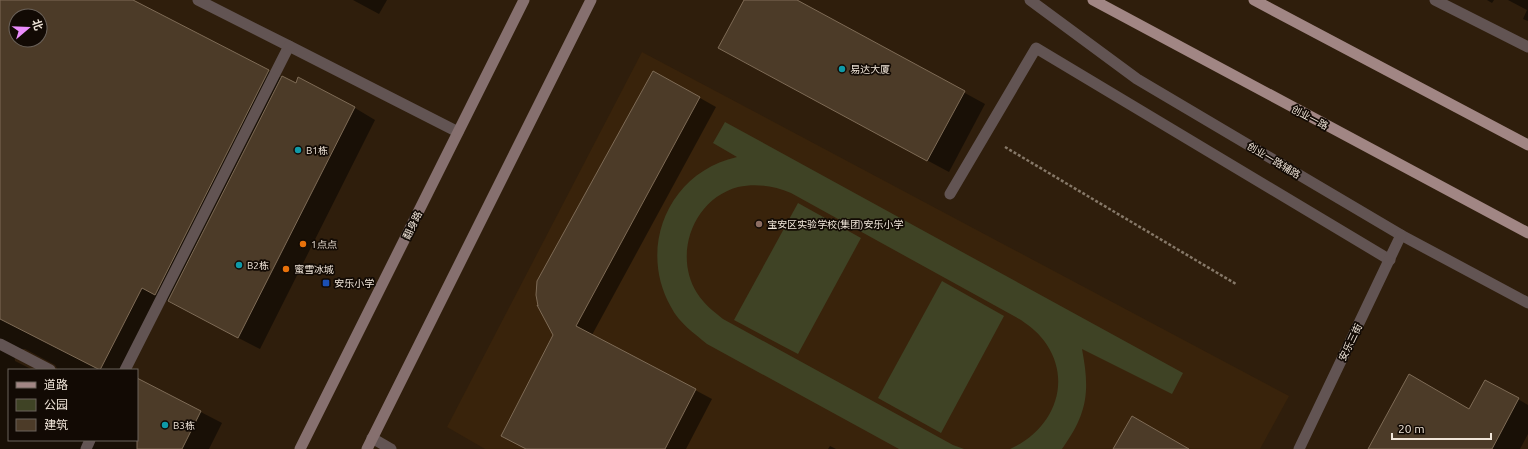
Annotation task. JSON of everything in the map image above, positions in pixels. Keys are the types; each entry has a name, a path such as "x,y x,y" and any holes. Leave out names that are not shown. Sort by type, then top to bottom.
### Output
{"main road":[{"name":"翻身路","path":"300,449 524,0"},
{"path":"367,449 591,0"},
{"name":"创业一路","path":"1093,0 1146,30 1528,233"},
{"path":"1254,0 1528,145"}],"street":[{"path":"198,0 458,132"},
{"name":"创业一路辅路","path":"1030,0 1137,79 1401,235 1528,303"},
{"path":"1435,0 1528,47"},
{"path":"127,369 289,46"},
{"path":"950,194 1036,48 1390,260"},
{"name":"安乐三街","path":"1299,449 1401,235"},
{"path":"0,344 48,369"},
{"path":"372,438 391,449"}],"path":[{"path":"985,135 1236,284"}],"shaded area":[{"name":"宝安区实验学校(集团)安乐小学","path":"642,52 1289,396 1260,449 485,449 447,427"}],"green space":[{"path":"725,122 1183,373 1172,394 1082,349 1086,377 1085,401 1077,424 1062,449 1010,449 1037,431 1047,419 1054,405 1058,391 1058,376 1055,360 1047,345 1038,334 1021,320 791,193 765,186 752,185 738,187 722,193 709,203 699,216 692,230 688,246 687,262 690,278 700,297 723,319 953,445 964,449 899,449 707,344 682,323 674,313 661,284 657,260 659,237 666,215 677,195 693,178 713,165 737,157 713,143"},
{"path":"798,203 861,238 798,354 734,320"},
{"path":"942,281 1004,316 941,433 878,398"}],"building":[{"path":"0,0 133,0 269,70 155,295 142,288 101,369 0,319"},
{"name":"易达大厦","path":"744,0 797,0 965,91 927,161 718,48"},
{"path":"653,71 700,97 576,326 696,389 665,449 526,449 501,436 553,335 537,305 538,306 536,295 537,281"},
{"path":"282,76 296,83 298,77 355,107 238,338 168,301"},
{"path":"1409,374 1469,409 1485,380 1519,398 1492,449 1368,449"},
{"name":"B3栋","path":"138,379 201,411 182,449 137,449"},
{"path":"1132,416 1189,449 1113,449"}],"place":[{"name":"易达大厦","path":"842,69"},
{"name":"B1栋","path":"298,150"},
{"name":"宝安区实验学校(集团)安乐小学","path":"759,224"},
{"name":"1点点","path":"303,244"},
{"name":"B2栋","path":"239,265"},
{"name":"蜜雪冰城","path":"286,269"},
{"name":"安乐小学","path":"326,283"},
{"name":"B3栋","path":"165,425"}]}
